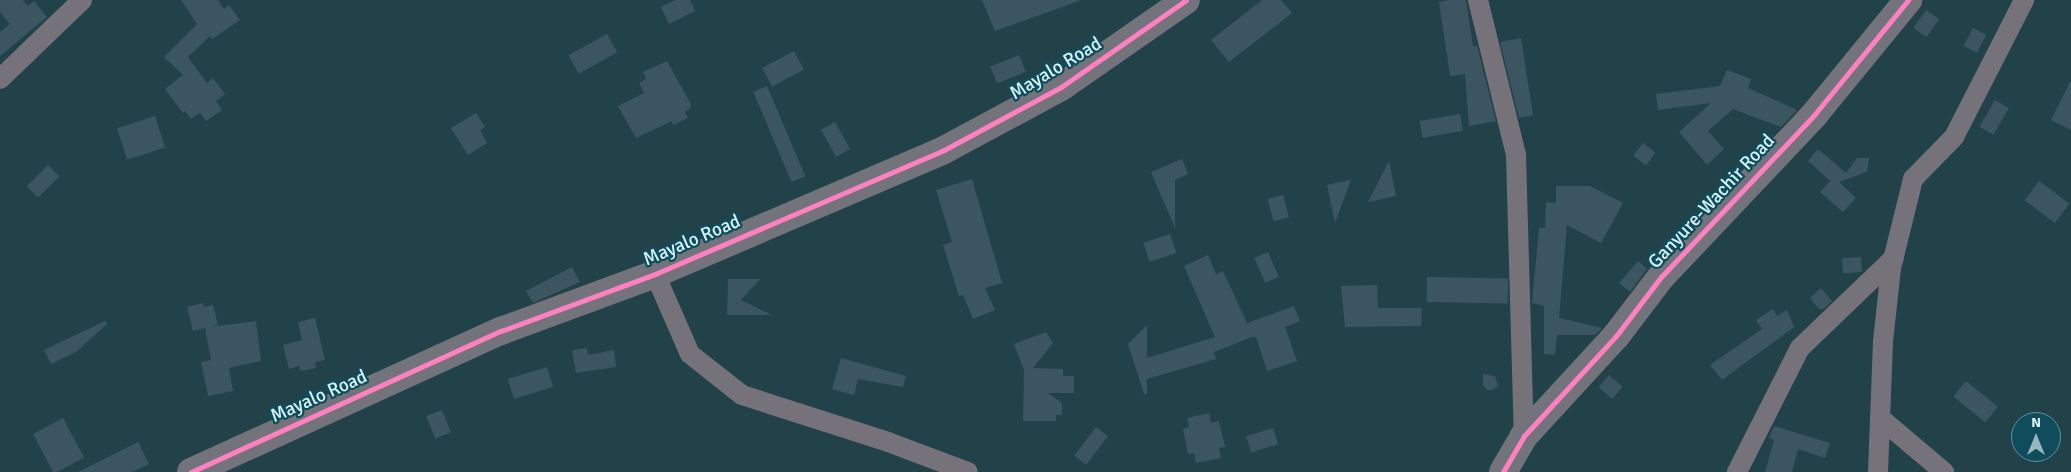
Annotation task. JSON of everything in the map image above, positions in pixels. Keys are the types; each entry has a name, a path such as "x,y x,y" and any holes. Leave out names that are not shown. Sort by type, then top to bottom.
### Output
{"street":[{"path":"0,79 82,0"},
{"name":"Mayalo Road","path":"191,472 501,331 655,274 944,150 1061,87 1186,0"},
{"path":"1478,0 1516,155 1524,436"},
{"name":"Ganyure-Wachir Road","path":"1503,472 1524,436 1616,336 1661,277 1814,116 1908,0"},
{"path":"1878,472 1883,341 1894,258 1913,179 1954,138 2024,0"},
{"path":"1736,472 1800,348 1894,258"},
{"path":"655,274 690,354 742,395 888,442 968,472"},
{"path":"1880,418 1944,472"}],"building":[{"path":"0,0 23,0 28,6 34,1 47,17 0,56 0,32 10,24 0,12"},
{"path":"181,0 218,0 224,9 229,5 240,20 212,39 210,36 188,57 207,83 213,78 225,94 216,101 222,110 206,121 200,113 191,119 185,111 183,113 165,89 183,75 164,57 197,24"},
{"path":"675,0 690,0 695,11 669,24 661,7"},
{"path":"982,0 1079,0 1079,1 995,31"},
{"path":"1262,0 1281,0 1292,13 1229,62 1211,40"},
{"path":"1466,0 1473,46 1477,46 1496,121 1469,126 1465,74 1450,76 1439,2"},
{"path":"1926,10 1939,19 1926,37 1913,28"},
{"path":"1973,28 1986,35 1977,53 1964,46"},
{"path":"607,34 617,52 579,74 569,55"},
{"path":"1521,38 1533,115 1519,118 1500,42"},
{"path":"794,51 804,70 772,86 762,68"},
{"path":"1019,55 1026,72 997,83 990,67"},
{"path":"667,61 691,104 690,109 685,112 688,118 673,125 672,121 636,138 618,106 644,93 639,83 646,79 643,72"},
{"path":"1727,70 1751,79 1748,88 1797,110 1781,127 1733,109 1708,131 1724,149 1707,165 1679,132 1711,103 1658,110 1656,94 1720,86"},
{"path":"2071,80 2071,130 2051,120"},
{"path":"767,86 805,176 791,182 753,92"},
{"path":"1995,100 2009,108 1993,135 1980,127"},
{"path":"476,113 485,127 480,130 487,143 468,155 451,128"},
{"path":"1460,114 1463,131 1423,138 1420,121"},
{"path":"155,116 165,147 127,160 117,128"},
{"path":"835,122 850,149 836,157 821,130"},
{"path":"1643,143 1656,153 1646,165 1633,156"},
{"path":"1818,149 1846,173 1857,158 1869,158 1867,172 1839,182 1856,198 1843,212 1820,192 1830,181 1808,161"},
{"path":"1182,159 1188,174 1175,180 1175,228 1151,172"},
{"path":"1389,161 1396,196 1368,202"},
{"path":"48,165 59,176 38,198 27,186"},
{"path":"972,179 1002,283 985,288 995,310 973,319 963,295 959,296 943,245 952,242 936,190"},
{"path":"1351,180 1335,223 1327,185"},
{"path":"2039,181 2069,204 2055,223 2025,200"},
{"path":"1556,186 1590,186 1623,203 1601,243 1567,225 1559,318 1602,328 1595,335 1557,335 1555,355 1544,354 1544,306 1532,303 1539,228 1545,228 1546,202 1556,203"},
{"path":"1283,195 1289,217 1273,221 1268,199"},
{"path":"1170,234 1176,253 1150,262 1143,243"},
{"path":"1268,252 1279,277 1265,283 1254,258"},
{"path":"1208,255 1216,274 1223,271 1247,323 1294,306 1300,321 1285,327 1297,361 1267,371 1256,337 1252,337 1214,352 1216,359 1147,379 1147,394 1144,394 1128,344 1147,325 1147,358 1215,337 1184,266"},
{"path":"1861,257 1862,272 1843,273 1842,258"},
{"path":"1638,261 1647,269 1630,292 1619,283"},
{"path":"572,267 580,282 533,303 526,291"},
{"path":"1427,277 1508,278 1508,303 1427,302"},
{"path":"728,279 760,279 741,300 772,315 727,315"},
{"path":"1377,285 1378,308 1422,308 1421,326 1345,327 1341,286"},
{"path":"1821,288 1832,301 1824,309 1819,309 1810,298"},
{"path":"203,303 204,307 213,305 218,325 210,327 256,321 261,361 229,368 233,391 208,396 201,362 211,360 205,328 193,331 187,307"},
{"path":"1773,309 1777,316 1787,310 1794,327 1722,380 1710,365 1762,329 1756,320"},
{"path":"315,318 325,360 315,362 316,368 300,371 299,366 289,369 283,345 302,340 298,322"},
{"path":"105,321 107,324 76,352 51,364 44,350"},
{"path":"1046,332 1053,343 1033,368 1063,369 1063,376 1074,376 1074,393 1048,393 1062,403 1062,415 1056,415 1056,421 1023,421 1024,370 1014,344"},
{"path":"587,348 588,355 614,350 616,367 576,373 572,350"},
{"path":"841,358 906,376 903,387 858,379 854,395 832,389"},
{"path":"547,367 553,387 514,399 508,379"},
{"path":"1483,374 1495,376 1498,386 1492,390 1487,390 1483,385"},
{"path":"1609,375 1623,387 1612,399 1599,387"},
{"path":"1966,381 1998,407 1985,422 1953,397"},
{"path":"442,410 451,432 435,439 426,416"},
{"path":"1209,413 1211,423 1219,421 1225,447 1219,448 1221,458 1196,463 1194,453 1188,454 1183,429 1189,427 1187,418"},
{"path":"63,418 84,458 57,472 53,472 33,434"},
{"path":"1774,426 1830,443 1825,458 1798,449 1792,472 1765,472 1774,440 1769,438"},
{"path":"1096,427 1108,436 1086,465 1074,456"},
{"path":"1273,428 1278,444 1251,452 1246,436"},
{"path":"138,442 149,464 132,472 78,472"}],"cycle path":[{"path":"191,472 501,331 655,274 944,150 1061,87 1186,0"},
{"path":"1503,472 1524,436 1616,336 1661,277 1814,115 1908,0"}]}
